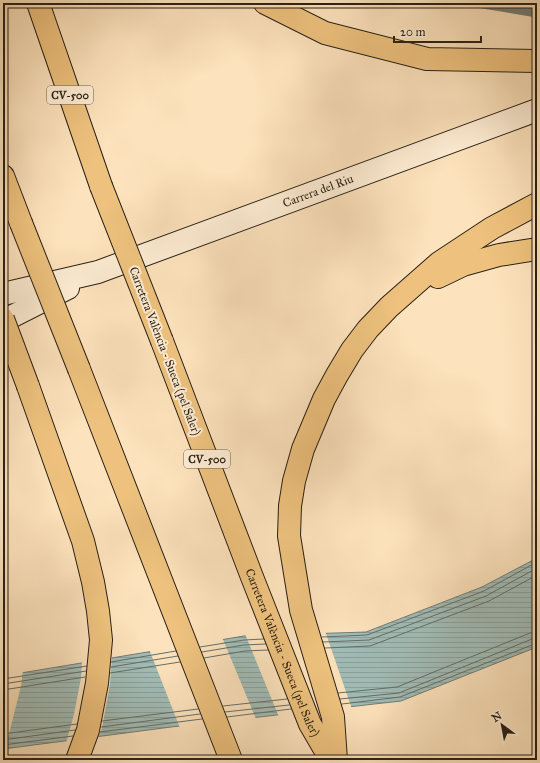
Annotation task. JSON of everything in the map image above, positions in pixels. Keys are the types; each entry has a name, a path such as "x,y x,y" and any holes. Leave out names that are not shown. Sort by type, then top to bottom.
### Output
{"highway":[{"name":"Carretera València - Sueca (pel Saler)","path":"38,3 101,186 162,340 252,578 310,724 331,760"},
{"path":"265,3 326,33 427,59 537,61"},
{"path":"3,176 232,760"},
{"path":"336,760 333,717 301,610 289,536 290,506 294,481 303,449 324,399 352,350 368,329 389,307 439,263 492,228 537,204"},
{"path":"389,307 429,281 463,265 499,255 537,249"},
{"path":"3,320 83,541 98,611 100,640 97,683 88,730 77,760"}],"street":[{"name":"Carrera del Riu","path":"3,320 98,272 537,110"},
{"name":"Carrera del Riu","path":"3,294 98,272"}],"water":[{"path":"537,558 537,647 401,701 171,727 3,749 3,676 244,636 366,632 482,587"}],"pier":[{"path":"325,631 352,709 279,717 245,634"},
{"path":"222,637 256,719 180,728 149,649"},
{"path":"112,656 110,684 102,728 98,738 66,743 74,714 81,678 82,661"},
{"path":"23,670 21,686 9,734 3,746 3,674"}],"waterway":[{"path":"477,3 537,13"}]}
